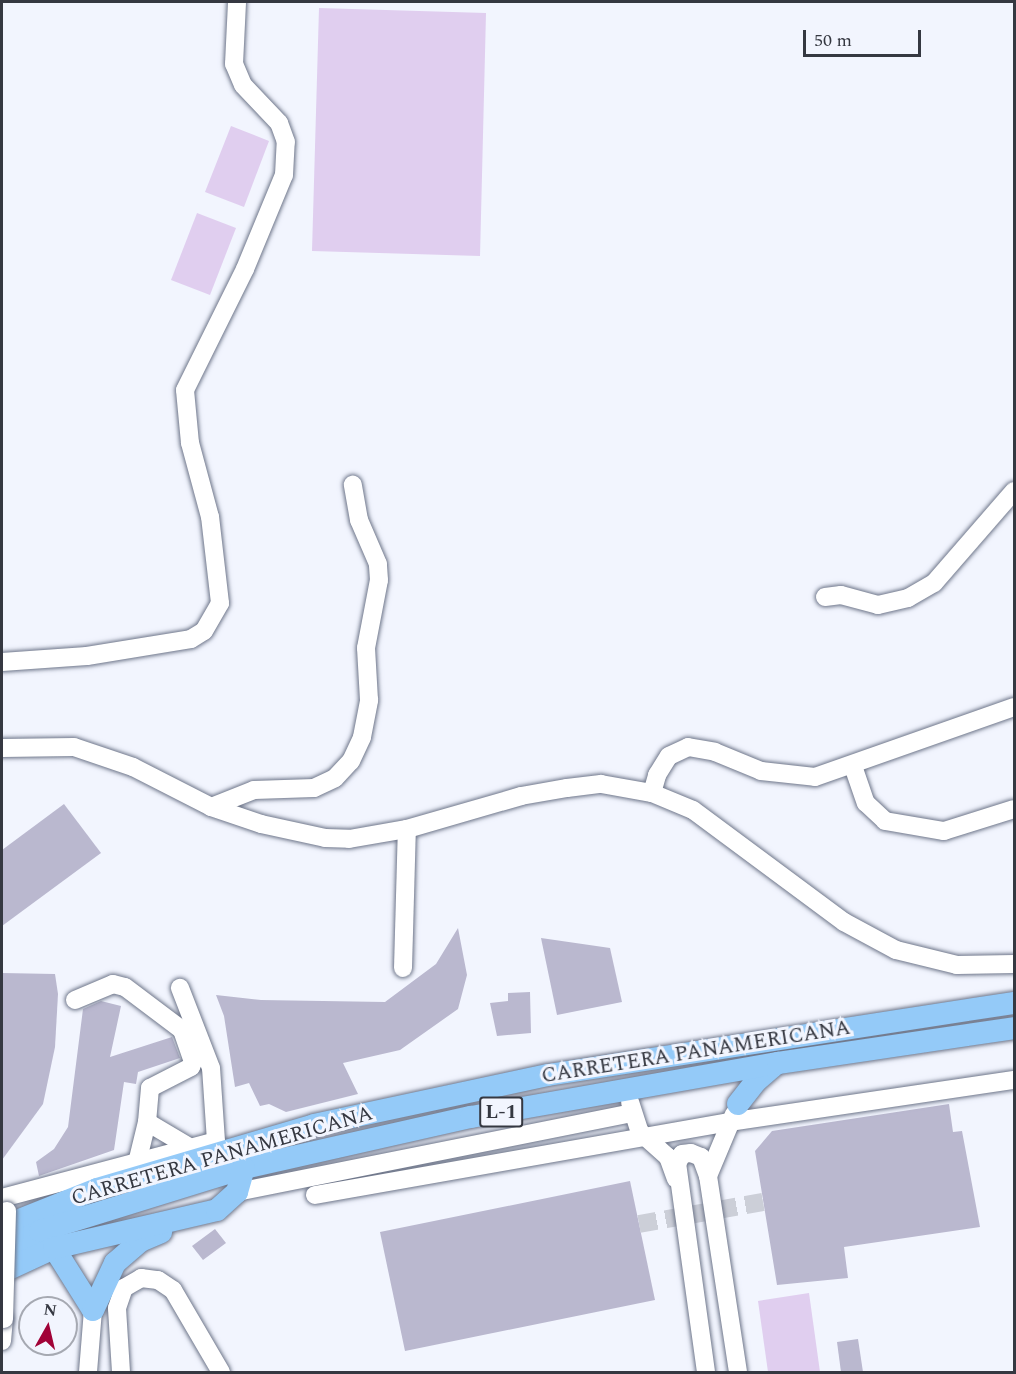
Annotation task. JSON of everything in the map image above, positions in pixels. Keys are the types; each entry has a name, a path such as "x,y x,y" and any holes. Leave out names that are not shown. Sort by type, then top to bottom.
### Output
{"main road":[{"name":"CARRETERA PANAMERICANA","path":"5,1208 97,1189 314,1125 548,1075 1014,1003"},
{"name":"CARRETERA PANAMERICANA","path":"2,1250 40,1231 244,1168 471,1117 630,1103 778,1063 1014,1028"},
{"path":"734,1113 755,1082 778,1063"},
{"path":"216,1141 314,1125"},
{"path":"93,1310 115,1263 140,1241 218,1210 237,1192 244,1168"},
{"path":"2,1272 54,1248 218,1210"},
{"path":"54,1248 93,1310"}],"street":[{"path":"2,662 87,656 191,639 204,631 220,603 210,517 190,443 185,390 245,269 284,175 286,142 279,123 243,85 234,64 237,2"},
{"path":"211,807 254,790 314,788 324,783 351,761 362,737 369,700 366,648 379,580 378,564 359,520 353,485"},
{"path":"825,597 841,595 878,605 908,598 934,583 1014,491"},
{"path":"652,793 657,775 669,756 687,747 715,752 761,771 815,777 853,766 1014,707"},
{"path":"2,748 46,745 94,753 133,767 211,807 261,825 325,838 349,839 407,829 521,796 567,788 601,784 652,793 693,810 844,922 896,950 957,965 1014,964"},
{"path":"853,766 866,803 885,821 944,831 1014,809"},
{"path":"403,968 407,829"},
{"path":"75,1000 113,984 125,987 182,1030 193,1062 191,1067 150,1088 147,1122 137,1163"},
{"path":"2,1341 5,1208 137,1163 216,1141 211,1068 180,988"},
{"path":"315,1196 646,1138 734,1113 1014,1080"},
{"path":"237,1192 630,1103 646,1138 668,1157 680,1188"},
{"path":"708,1176 734,1113"},
{"path":"147,1122 191,1148"},
{"path":"706,1372 677,1164 682,1154 691,1153 702,1157 708,1176 723,1260 724,1288 738,1372"},
{"path":"121,1372 117,1308 124,1288 141,1278 158,1280 172,1290 221,1372"},
{"path":"696,1294 718,1295 724,1288"},
{"path":"88,1372 93,1310"}],"shaded area":[{"path":"319,8 486,13 480,256 312,251"},
{"path":"231,126 269,141 244,207 205,192"},
{"path":"197,213 236,228 210,295 171,280"},
{"path":"809,1293 820,1372 768,1372 758,1301"}],"building":[{"path":"64,804 101,853 2,926 2,850"},
{"path":"458,928 467,975 458,1009 400,1050 343,1063 358,1094 286,1112 269,1104 260,1106 249,1083 235,1087 224,1016 216,995 261,1000 385,1002 436,964"},
{"path":"541,938 610,948 622,1002 557,1015"},
{"path":"2,973 55,974 58,994 55,1047 43,1104 2,1160"},
{"path":"530,992 531,1033 497,1036 490,1003 508,1001 508,993"},
{"path":"101,1001 121,1006 110,1057 172,1037 180,1058 138,1072 136,1084 124,1082 114,1150 39,1176 36,1162 54,1149 68,1127 83,1009"},
{"path":"949,1104 953,1132 962,1131 980,1227 844,1247 848,1278 777,1285 755,1151 772,1131"},
{"path":"630,1181 655,1300 405,1351 380,1232"},
{"path":"215,1229 226,1243 203,1260 192,1246"},
{"path":"858,1339 863,1372 841,1372 837,1342"}],"tunnel":[{"path":"639,1224 763,1202"}]}
